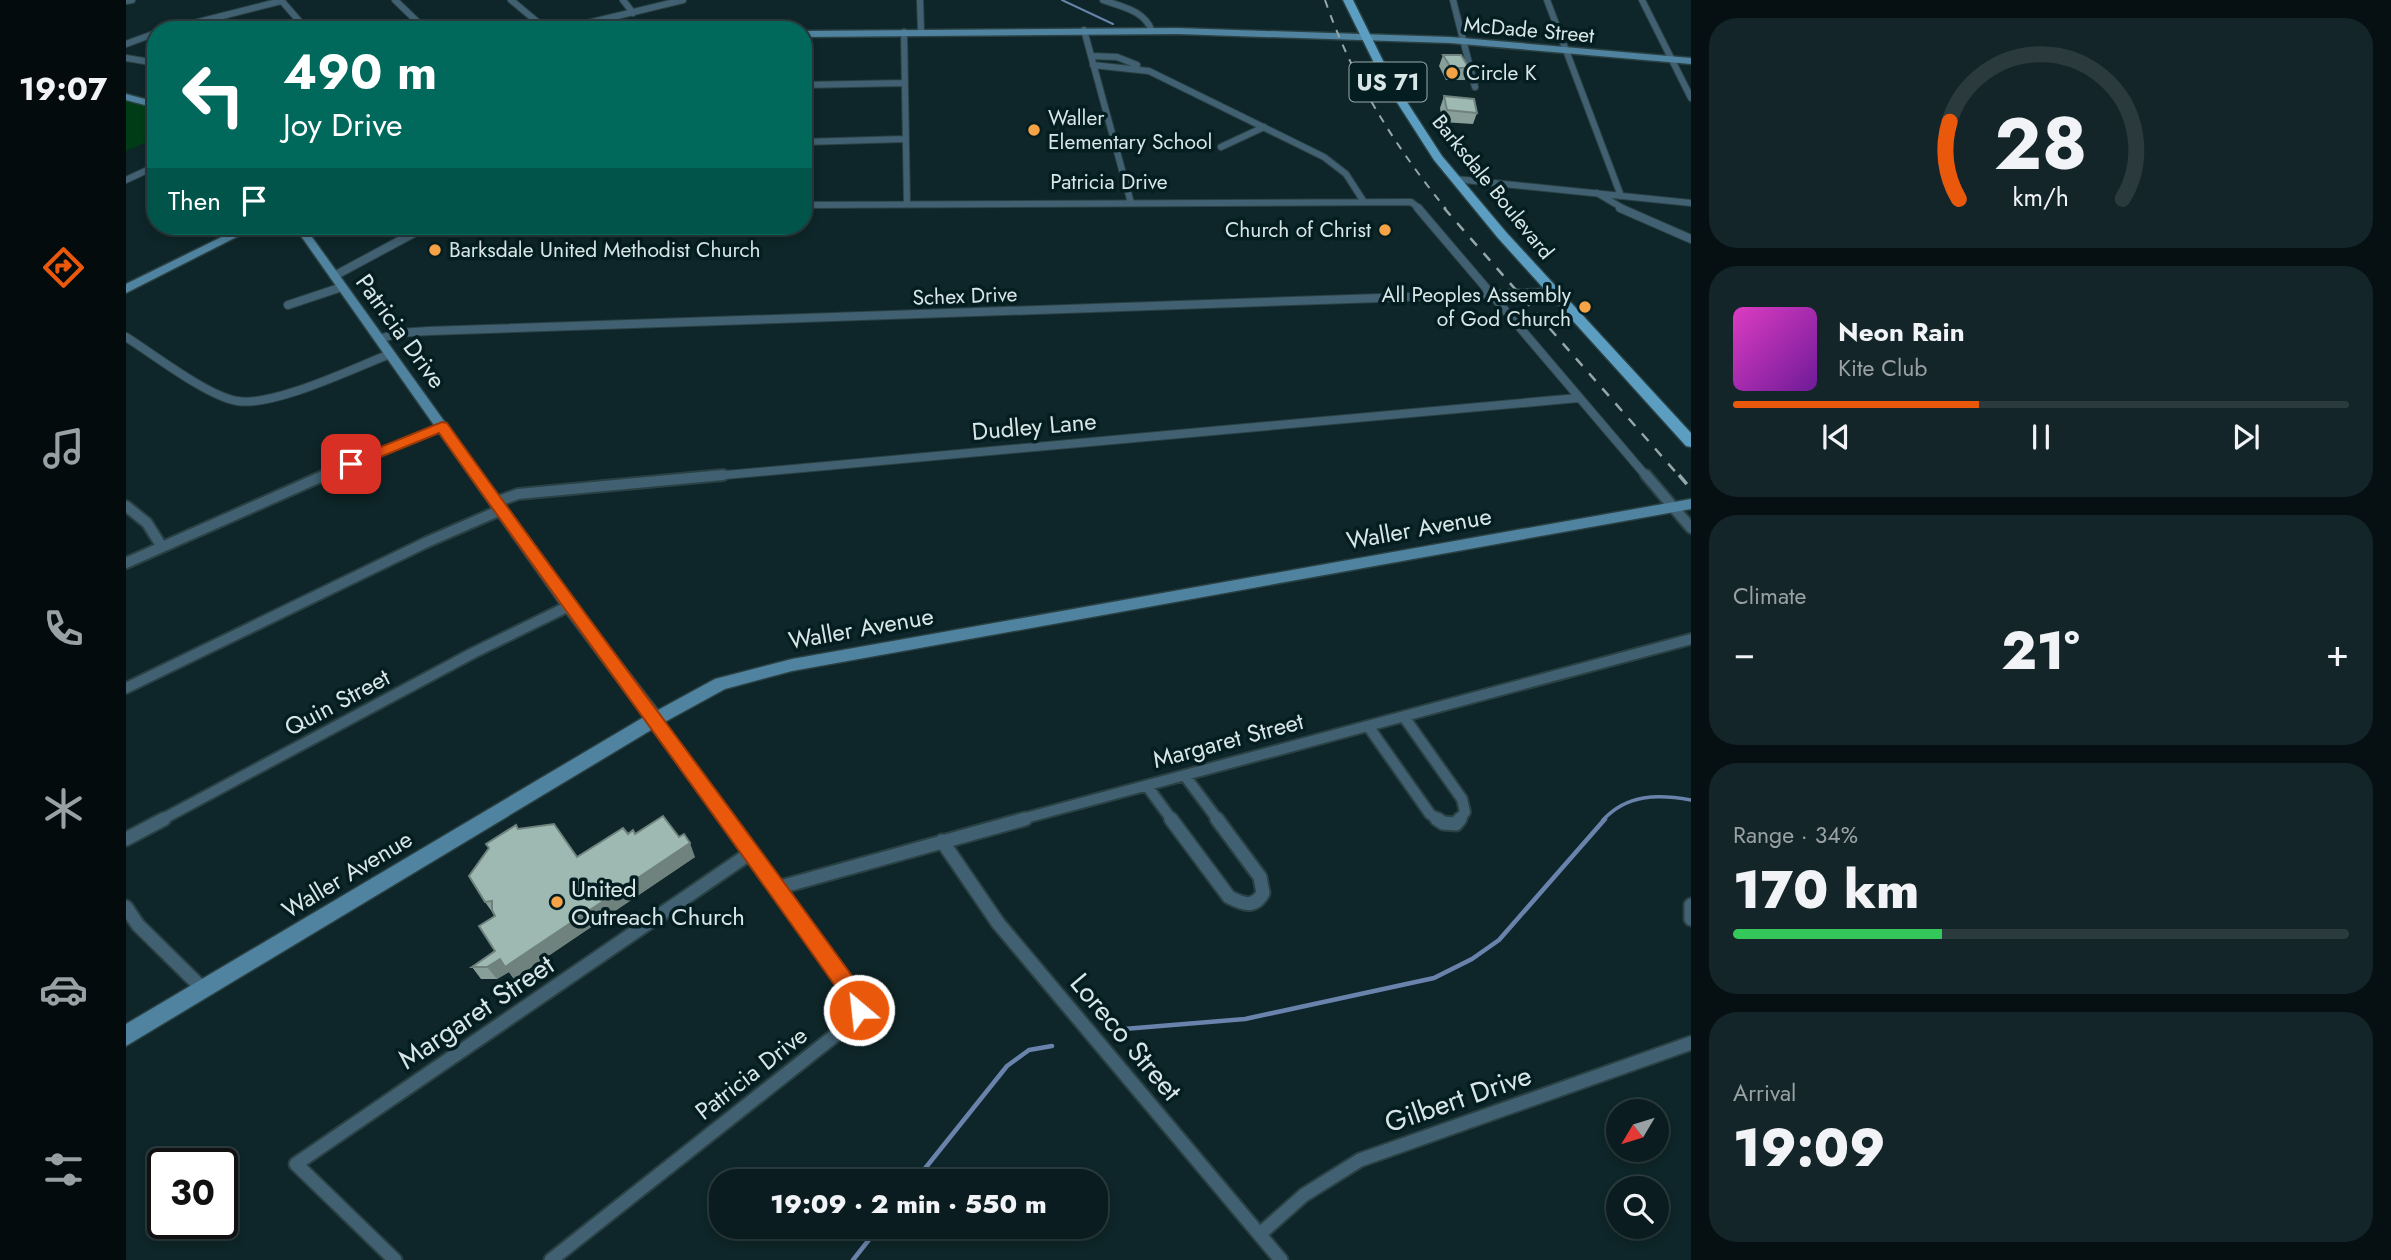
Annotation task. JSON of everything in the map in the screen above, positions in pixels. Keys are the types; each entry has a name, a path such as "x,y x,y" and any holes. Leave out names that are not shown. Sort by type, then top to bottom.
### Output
{"main road":[{"name":"Barksdale Boulevard","path":"1348,0 1364,38 1402,106 1455,179 1553,292 1691,442"}],"street":[{"path":"126,1 132,0"},
{"path":"201,21 281,0 299,21"},
{"path":"395,0 417,21"},
{"path":"511,0 536,21"},
{"path":"623,0 633,13"},
{"path":"598,21 683,0"},
{"path":"920,0 921,32"},
{"path":"1103,0 1139,13 1149,22 1152,30"},
{"path":"1453,0 1475,87"},
{"path":"1547,0 1621,195"},
{"path":"1642,0 1691,98"},
{"path":"1084,30 1131,203"},
{"name":"McDade Street","path":"812,34 1152,30 1464,41 1691,61"},
{"path":"904,32 907,204"},
{"path":"126,44 147,36"},
{"path":"1091,56 1124,58 1264,127 1336,166 1354,185 1364,202"},
{"path":"126,58 147,62"},
{"path":"1093,65 1142,68"},
{"path":"812,85 904,83"},
{"path":"126,97 147,103"},
{"path":"1221,147 1264,127"},
{"path":"812,142 905,139"},
{"path":"126,180 147,170"},
{"path":"1455,179 1691,203"},
{"path":"1597,193 1605,200 1691,239"},
{"name":"Patricia Drive","path":"812,205 1414,204 1492,296"},
{"path":"128,285 233,235"},
{"name":"Patricia Drive","path":"305,235 569,606 752,852 856,999 859,1010 857,1017 551,1260"},
{"name":"Patricia Drive","path":"338,281 412,235"},
{"path":"288,305 338,281"},
{"name":"Schex Drive","path":"379,339 399,333 429,331 1553,292"},
{"path":"1492,296 1578,398 1682,506 1691,528"},
{"path":"126,337 223,395 245,401 272,397 390,354"},
{"name":"Dudley Lane","path":"126,688 499,506 518,494 1578,398"},
{"path":"126,563 442,427"},
{"path":"126,506 146,523 162,547"},
{"name":"Waller Avenue","path":"126,1035 655,719 721,684 765,671 1682,506"},
{"name":"Quin Street","path":"126,839 473,653 569,606"},
{"name":"Margaret Street","path":"777,888 1691,639"},
{"path":"1368,726 1430,814 1443,823 1457,824 1465,812 1462,799 1404,717"},
{"path":"1147,786 1223,892 1243,904 1252,904 1259,900 1263,893 1260,877 1185,776"},
{"name":"Loreco Street","path":"942,841 998,923 1281,1260"},
{"name":"Margaret Street","path":"395,1260 296,1164 752,852"},
{"path":"1691,905 1691,919"},
{"path":"126,907 138,926 203,989"},
{"name":"Gilbert Drive","path":"1260,1234 1304,1195 1360,1160 1691,1043"}],"green space":[{"path":"126,97 147,103 147,142 126,151"}],"building":[{"path":"1443,55 1461,55 1469,68 1451,68"},
{"path":"1444,96 1474,99 1477,113 1447,110"},
{"name":"United Outreach Church","path":"663,816 679,837 684,834 690,843 505,967 500,959 487,967 472,967 495,951 479,926 495,916 492,901 485,902 469,876 489,848 486,844 516,825 518,829 554,824 577,857 623,828 628,834 633,830 635,834"}],"waterway":[{"path":"1062,0 1113,24"},
{"path":"1603,820 1622,805 1644,798 1691,800"},
{"path":"1124,1029 1245,1019 1434,978 1472,959 1499,940 1605,819"},
{"path":"925,1169 1007,1066 1029,1050 1052,1046"},
{"path":"853,1260 870,1239"}],"railway":[{"path":"1325,0 1348,57 1376,110 1446,209"},
{"path":"1444,208 1680,477"},
{"path":"1679,475 1691,489"}],"place":[{"name":"Circle K","path":"1452,73"},
{"name":"Waller Elementary School","path":"1034,130"},
{"name":"Church of Christ","path":"1385,230"},
{"name":"Barksdale United Methodist Church","path":"435,250"},
{"name":"All Peoples Assembly of God Church","path":"1585,307"},
{"name":"United Outreach Church","path":"557,902"}],"route":[{"path":"351,464 442,427 569,606 752,852 853,994 859,1004 859,1010"}]}
